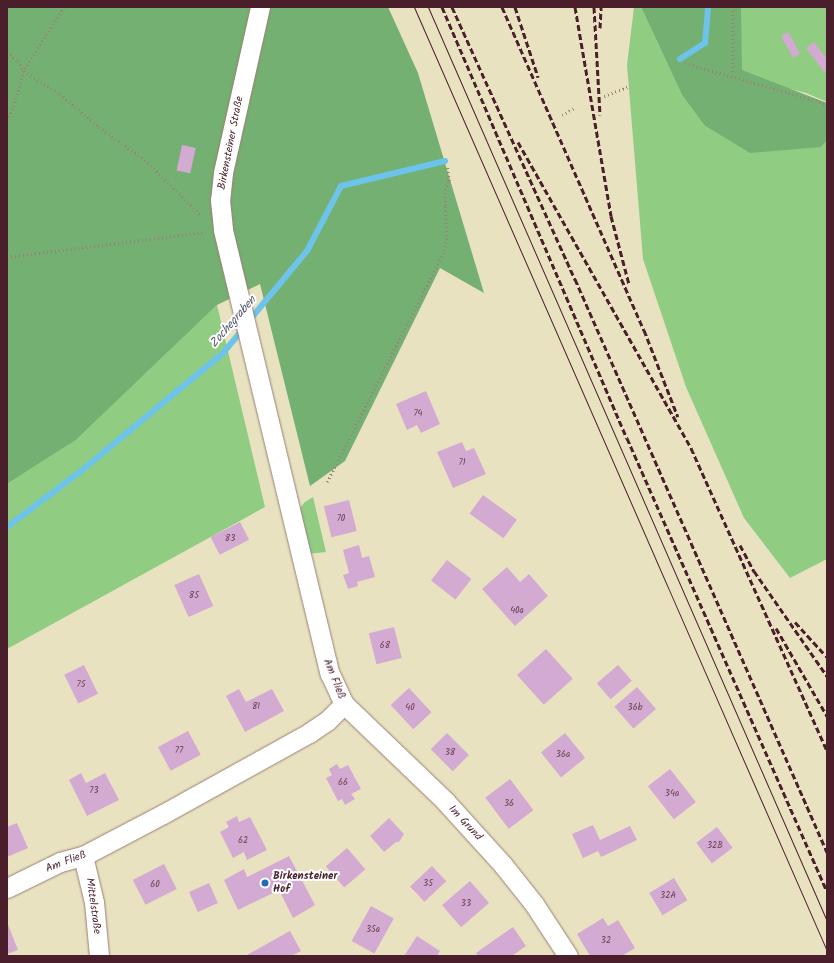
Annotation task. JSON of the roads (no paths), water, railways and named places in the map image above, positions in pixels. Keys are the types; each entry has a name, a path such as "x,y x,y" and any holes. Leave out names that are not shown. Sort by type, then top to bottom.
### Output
{"street":[{"name":"Birkensteiner Straße","path":"252,349 239,297 218,230 223,173 260,7"},
{"name":"Am Fließ","path":"7,888 60,862 83,856 309,733 327,721 344,704 330,674 320,641 252,349"},
{"name":"Im Grund","path":"344,704 445,801 503,865 534,904 568,956"},
{"name":"Mittelstraße","path":"83,856 94,902 99,956"}],"waterway":[{"name":"Zochegraben","path":"680,59 705,43 708,7"},
{"name":"Zochegraben","path":"248,322 307,251 341,186 445,161"},
{"name":"Zochegraben","path":"7,527 81,471 223,353 243,329"}],"tram line":[{"path":"414,7 827,951"},
{"path":"428,7 827,921"}],"railway":[{"path":"442,7 627,438 827,891"},
{"path":"452,7 575,279 827,852"},
{"path":"502,7 644,330 678,417"},
{"path":"515,7 538,77"},
{"path":"575,7 611,216 629,284"},
{"path":"594,7 600,115"},
{"path":"600,28 601,7"},
{"path":"518,142 691,448 827,751"},
{"path":"740,545 754,571 827,676"},
{"path":"795,622 827,657"},
{"path":"776,628 827,716"}],"place":[{"name":"Birkensteiner Hof","path":"265,883"}]}
